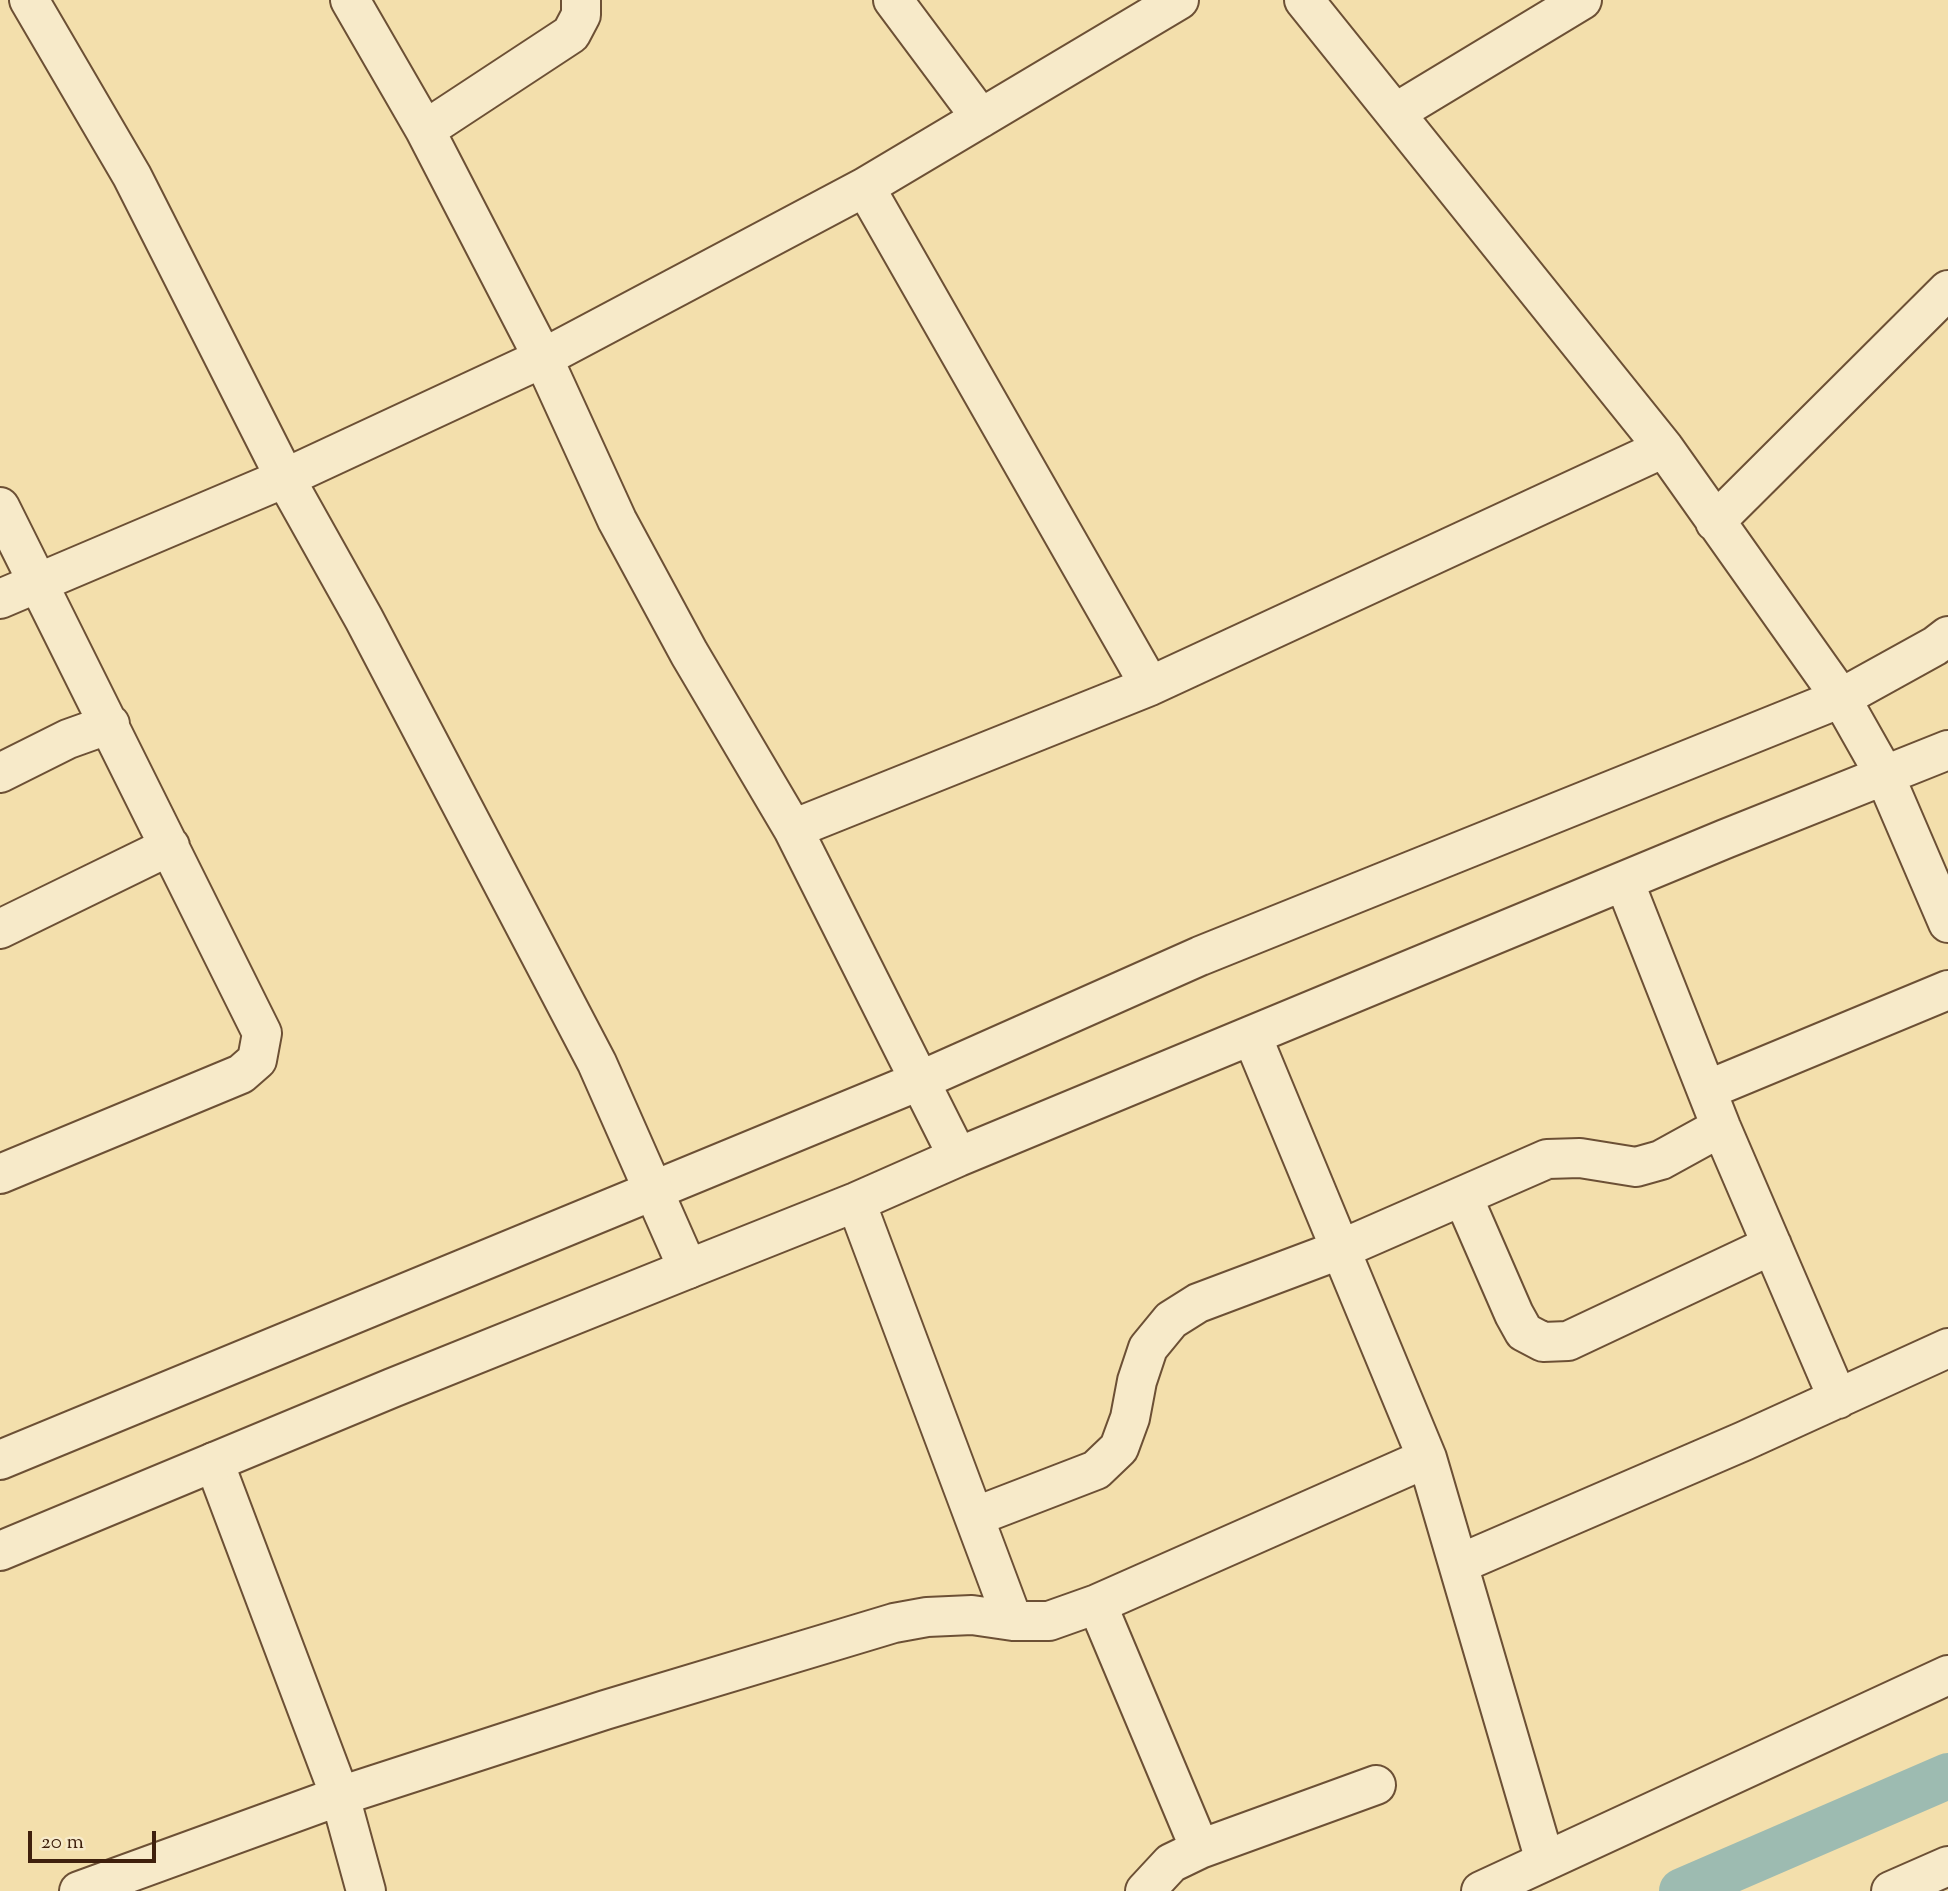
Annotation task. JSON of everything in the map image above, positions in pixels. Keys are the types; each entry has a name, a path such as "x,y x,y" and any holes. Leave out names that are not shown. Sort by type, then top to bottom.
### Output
{"street":[{"path":"29,0 132,176 285,478 364,619 597,1063 688,1269"},
{"path":"350,0 425,130 543,358 617,520 689,653 793,829 958,1157"},
{"path":"425,130 571,33 581,15 581,0"},
{"path":"894,0 981,118"},
{"path":"0,598 285,478 543,358 865,187 1180,0"},
{"path":"1304,0 1664,448 1841,698 1884,774 1948,923"},
{"path":"1395,113 1582,0"},
{"path":"865,187 1150,685"},
{"path":"1714,522 1948,290"},
{"path":"793,829 1150,685 1664,448"},
{"path":"0,507 262,1033 257,1060 241,1074 0,1174"},
{"path":"0,1460 919,1082 1200,956 1841,698 1935,646 1948,636"},
{"path":"0,773 68,739 110,724"},
{"path":"0,1551 391,1388 856,1202 958,1157 1624,881 1948,750"},
{"path":"0,929 170,846"},
{"path":"1624,881 1721,1127 1838,1399"},
{"path":"1707,1090 1948,990"},
{"path":"1252,1036 1427,1458 1545,1861"},
{"path":"974,1517 1096,1470 1104,1463 1119,1448 1130,1418 1137,1381 1148,1348 1171,1320 1198,1303 1339,1250 1548,1160 1580,1158 1636,1167 1661,1160 1721,1127"},
{"path":"1463,1196 1519,1323 1524,1332 1543,1342 1568,1341 1772,1245"},
{"path":"856,1202 1013,1622"},
{"path":"1459,1564 1946,1354"},
{"path":"79,1891 340,1796 604,1710 894,1623 927,1617 972,1615 1013,1622 1049,1621 1097,1604 1427,1458"},
{"path":"214,1462 340,1796 366,1891"},
{"path":"1097,1604 1200,1849"},
{"path":"1481,1891 1948,1675"},
{"path":"1145,1891 1171,1863 1200,1849 1376,1785"},
{"path":"1891,1891 1948,1866"}],"waterway":[{"path":"1682,1891 1948,1776"}]}
